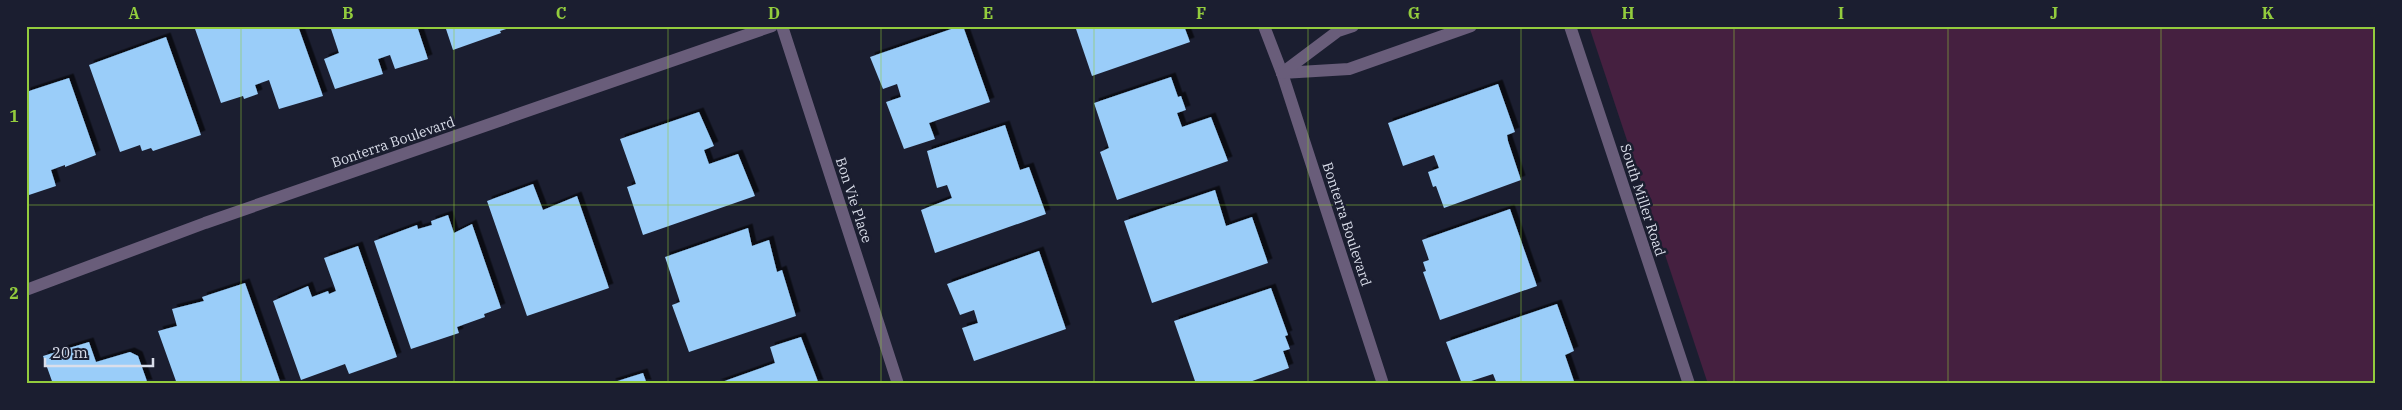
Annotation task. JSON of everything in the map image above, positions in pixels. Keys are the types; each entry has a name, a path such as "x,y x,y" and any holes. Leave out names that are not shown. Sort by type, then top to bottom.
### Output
{"street":[{"name":"Bonterra Boulevard","path":"26,290 204,223 772,26"},
{"name":"Bon Vie Place","path":"782,26 898,384"},
{"name":"Bonterra Boulevard","path":"1264,26 1282,73 1383,384"},
{"path":"1282,73 1338,31 1353,26"},
{"path":"1282,73 1349,69 1471,26"},
{"name":"South Miller Road","path":"1570,26 1689,384"}],"shaded area":[{"path":"1589,26 2376,26 2376,384 1708,384"}],"building":[{"path":"194,26 298,26 323,96 279,109 269,80 255,85 258,94 244,99 243,96 221,103"},
{"path":"330,26 417,26 428,59 395,69 390,55 378,59 383,74 335,89 324,59 339,53"},
{"path":"445,26 512,27 500,31 501,33 453,50"},
{"path":"963,26 990,102 929,123 935,139 904,149 886,102 901,97 897,84 883,89 870,57"},
{"path":"1075,26 1184,26 1190,42 1092,76"},
{"path":"166,37 201,135 153,151 151,148 142,151 140,145 120,152 89,65"},
{"path":"1171,77 1178,97 1181,96 1186,110 1177,113 1182,127 1211,117 1228,161 1117,200 1100,152 1109,148 1094,103"},
{"path":"69,78 96,155 65,167 65,165 51,170 56,186 26,196 26,92"},
{"path":"1498,84 1515,132 1507,135 1521,180 1444,208 1436,186 1433,187 1428,172 1439,168 1434,155 1403,166 1388,123"},
{"path":"699,112 714,146 704,150 709,164 738,154 755,196 643,235 627,187 636,184 620,139"},
{"path":"1005,125 1020,170 1029,167 1046,214 935,253 921,210 952,198 947,185 937,188 927,151"},
{"path":"533,184 543,210 577,196 609,288 527,316 487,201"},
{"path":"1215,190 1226,226 1252,217 1268,263 1152,303 1124,221"},
{"path":"1510,209 1537,286 1440,320 1423,272 1426,271 1423,262 1429,260 1422,240"},
{"path":"448,215 454,233 472,224 501,308 484,314 485,317 457,327 459,333 411,349 374,241 417,225 418,229 432,225 431,221"},
{"path":"748,228 752,246 769,240 777,272 782,270 796,316 689,352 672,305 680,302 665,257"},
{"path":"358,246 397,357 349,374 345,364 301,380 273,301 308,286 312,297 328,291 329,294 336,291 324,258"},
{"path":"1039,251 1066,329 974,361 962,328 978,323 974,310 960,315 947,284"},
{"path":"245,283 281,384 177,384 158,331 177,326 172,309 204,301 202,297"},
{"path":"1271,288 1288,335 1285,336 1290,349 1283,351 1289,368 1244,384 1196,384 1174,321"},
{"path":"1557,304 1574,351 1565,355 1575,384 1497,384 1493,374 1462,384 1446,342"},
{"path":"801,337 819,384 716,384 775,363 770,347"},
{"path":"89,342 96,362 130,352 138,356 148,384 53,384 43,356"},
{"path":"643,373 647,384 611,384 611,383"}]}
